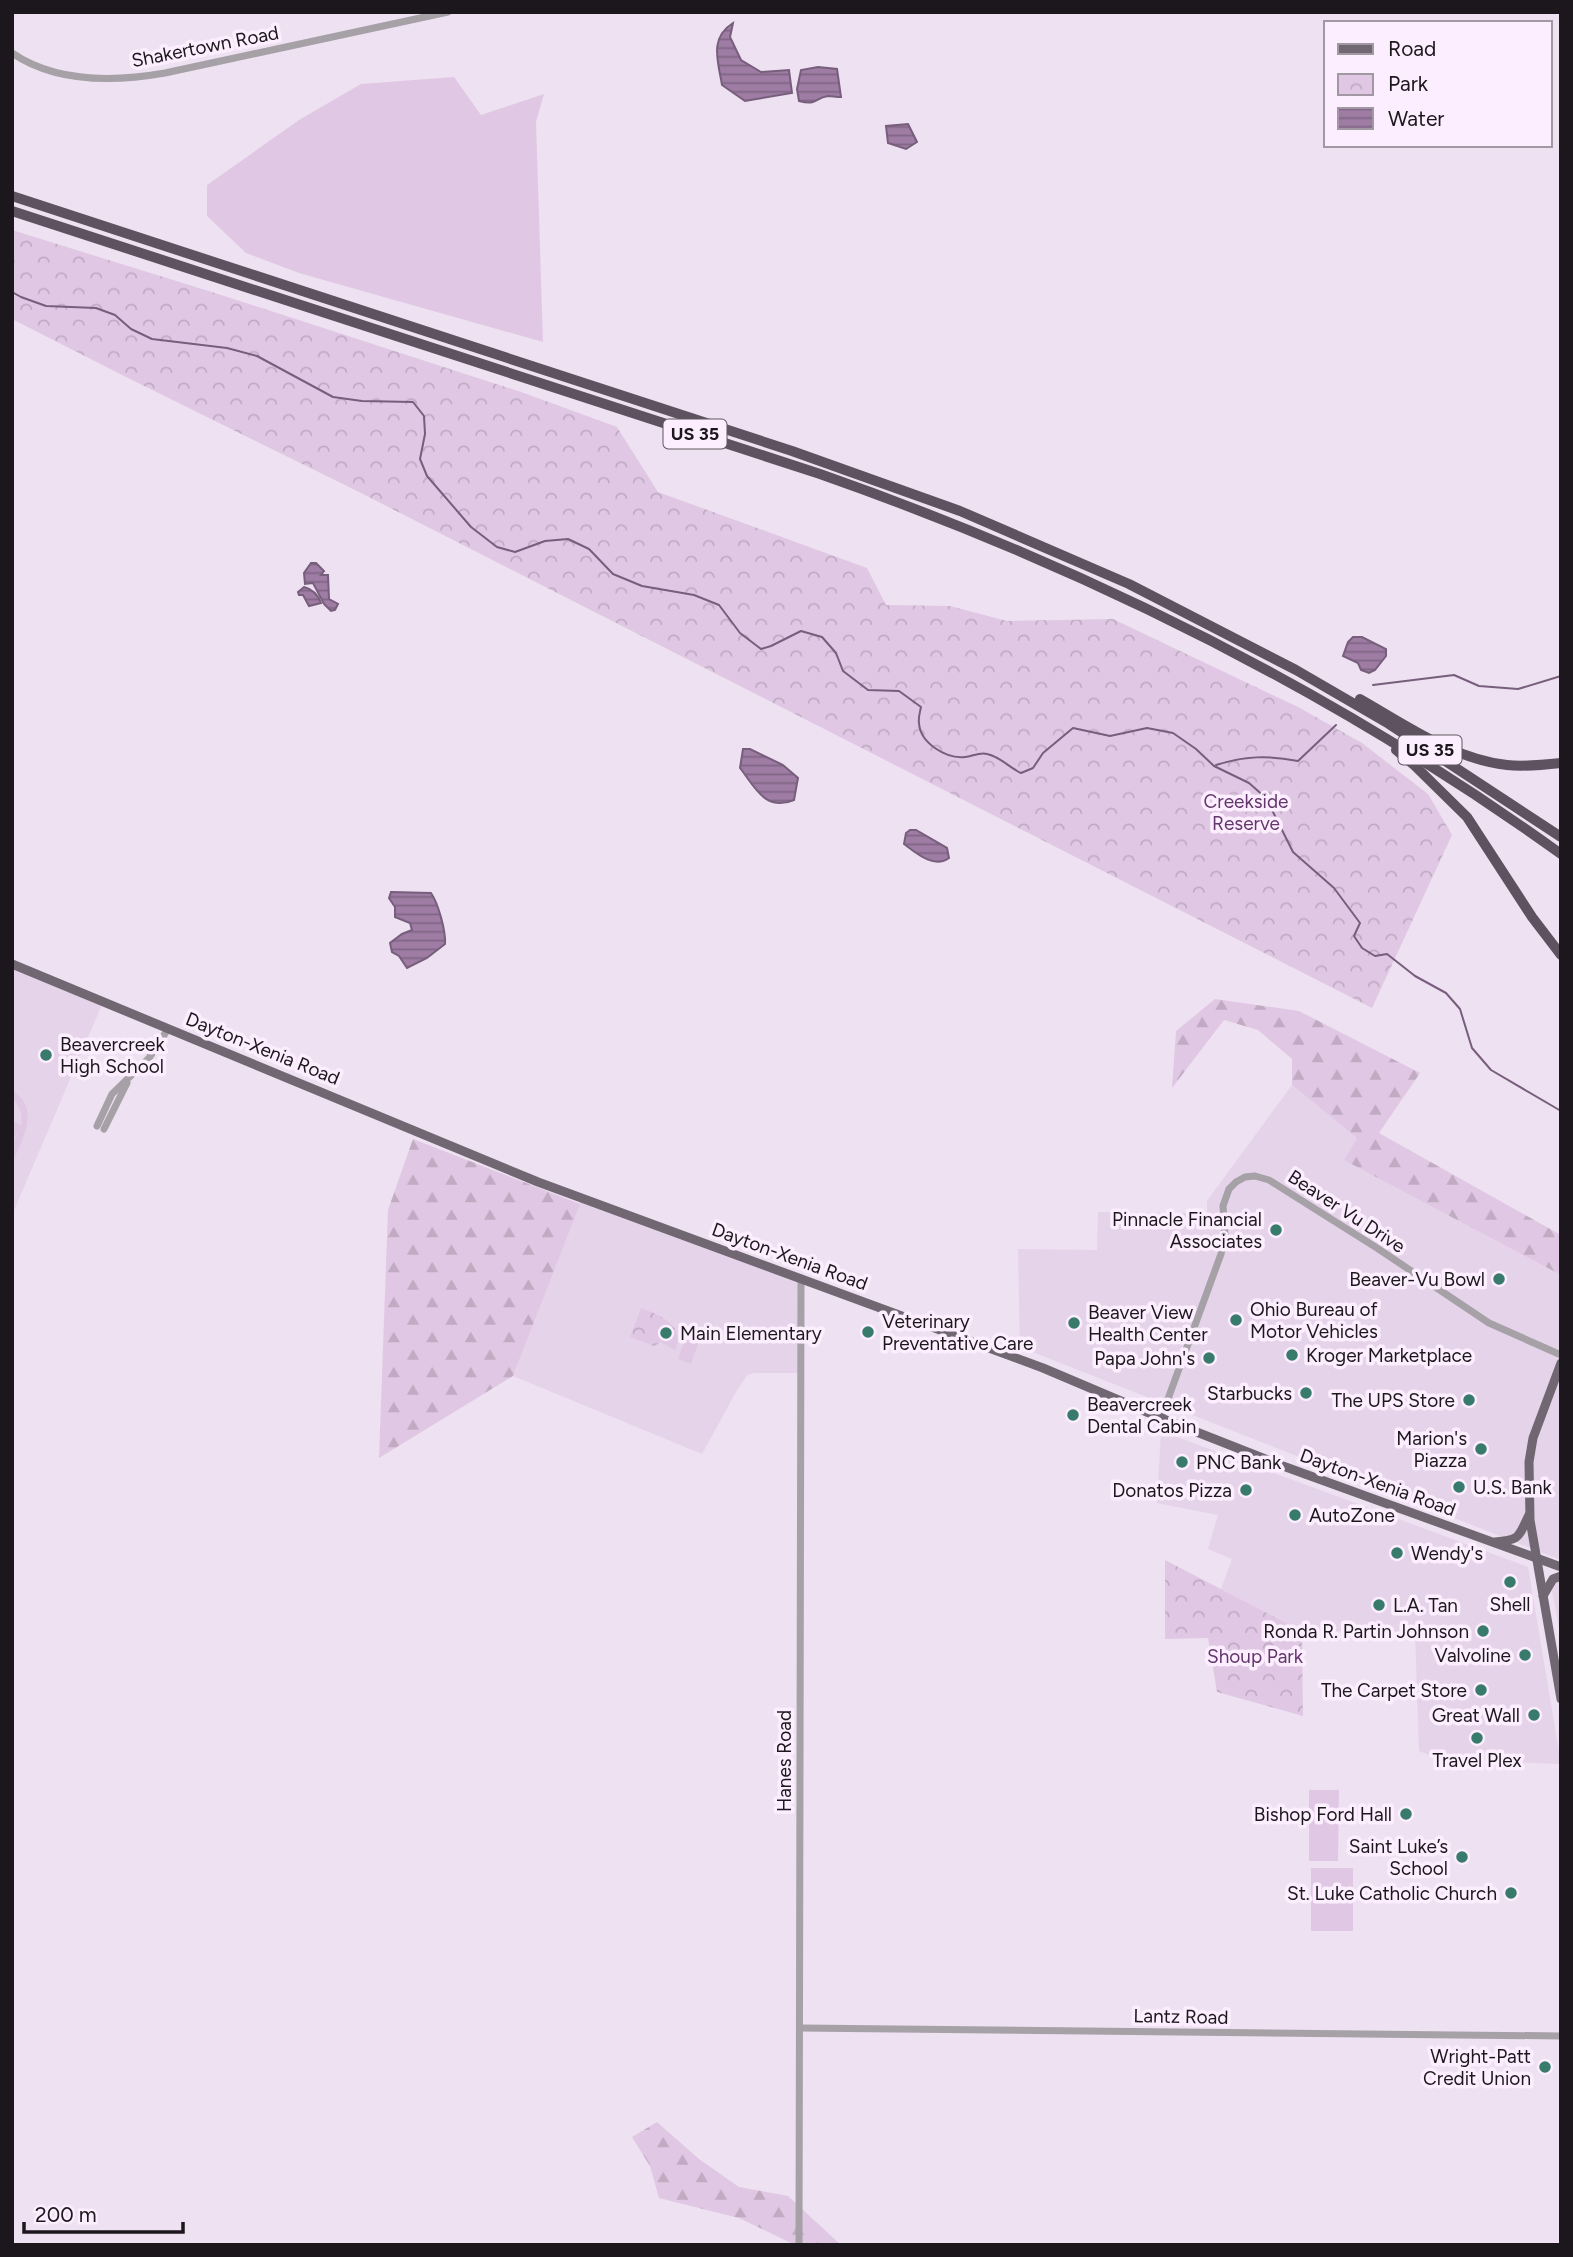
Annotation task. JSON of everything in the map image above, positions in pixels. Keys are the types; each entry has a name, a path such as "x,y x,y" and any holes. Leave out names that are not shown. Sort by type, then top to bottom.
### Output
{"highway":[{"name":"US 35","path":"12,195 875,479 960,511 1129,584 1296,670 1389,724 1561,837"},
{"name":"US 35","path":"12,211 808,470 905,504 1062,568 1245,657 1353,719 1461,786 1561,854"},
{"path":"1296,670 1342,690 1448,749 1476,759 1517,766 1561,763"},
{"path":"1353,719 1414,765 1467,817 1532,917 1561,956"}],"main road":[{"name":"Dayton-Xenia Road","path":"12,964 538,1182 1043,1368 1294,1470 1561,1567"},
{"path":"1561,1363 1533,1438 1529,1462 1530,1514 1561,1699"},
{"path":"1492,1542 1515,1540 1530,1514"},
{"path":"1543,1596 1553,1579 1561,1576"}],"street":[{"name":"Shakertown Road","path":"12,53 28,64 59,75 141,76 448,12"},
{"path":"101,1127 112,1094 149,1058 168,1028"},
{"name":"Beaver Vu Drive","path":"1161,1418 1221,1254 1225,1236 1223,1206 1226,1194 1236,1182 1245,1177 1255,1176 1269,1180 1489,1323 1561,1355"},
{"name":"Hanes Road","path":"799,2245 801,1278"},
{"name":"Lantz Road","path":"800,2028 1561,2036"}],"shaded area":[{"name":"Beavercreek High School","path":"12,964 103,1002 12,1215"},
{"path":"1292,1085 1358,1138 1345,1160 1561,1275 1561,1560 1020,1347 1018,1249 1097,1250 1098,1212 1207,1213 1207,1201"},
{"name":"Main Elementary","path":"582,1197 801,1278 801,1373 747,1375 702,1454 513,1376"},
{"path":"1161,1431 1528,1567 1561,1764 1440,1759 1419,1751 1415,1632 1302,1631 1221,1589 1232,1559 1208,1549 1218,1515 1157,1503"},
{"path":"1557,1581 1561,1582 1561,1639 1552,1590"}],"green space":[{"path":"454,77 481,115 544,94 536,122 543,342 299,273 246,253 207,216 207,185 299,120 361,84"},
{"name":"Creekside Reserve","path":"12,230 524,393 617,427 658,492 867,568 886,605 950,606 1007,621 1113,619 1298,707 1362,743 1428,794 1452,835 1372,1008 357,491 12,319"},
{"path":"1215,999 1299,1011 1420,1073 1379,1133 1561,1235 1561,1275 1344,1160 1357,1138 1292,1085 1292,1059 1258,1030 1224,1020 1172,1088 1176,1031"},
{"path":"12,1090 21,1098 28,1115 24,1134 12,1163 12,1146 20,1127 12,1143 12,1121 21,1125 22,1117 12,1098"},
{"path":"413,1139 580,1204 513,1376 379,1458 388,1210"},
{"path":"641,1308 663,1318 674,1328 678,1341 675,1350 661,1342 654,1346 630,1337"},
{"path":"687,1334 700,1338 691,1364 678,1359"},
{"name":"Shoup Park","path":"1165,1560 1302,1631 1303,1716 1217,1692 1208,1638 1165,1639"},
{"path":"1309,1790 1339,1790 1338,1861 1309,1861"},
{"path":"1311,1868 1353,1868 1353,1931 1311,1931"},
{"path":"657,2122 699,2159 739,2187 788,2196 841,2245 795,2245 739,2218 659,2198 650,2166 632,2137"}],"water":[{"path":"733,23 730,37 741,60 761,72 789,70 792,93 745,101 722,85 717,59 718,43 725,29"},
{"path":"818,67 837,69 841,97 828,96 810,103 799,101 797,89 801,70"},
{"path":"908,124 917,142 906,149 888,143 886,126"},
{"path":"311,563 316,563 324,571 321,575 328,575 329,599 338,604 335,610 331,611 324,604 313,583 305,584 304,573"},
{"path":"304,587 310,589 321,603 309,606 298,592"},
{"path":"1353,637 1362,637 1386,649 1386,656 1375,670 1369,673 1361,670 1358,663 1343,656"},
{"path":"743,749 750,749 783,765 798,778 794,800 775,803 756,790 740,768"},
{"path":"916,830 947,848 949,858 931,861 914,852 904,844 906,833"},
{"path":"391,892 431,893 443,925 445,944 427,958 407,968 399,956 392,952 390,943 412,930 410,923 395,917 395,907 389,898"}],"waterway":[{"path":"12,292 46,306 96,308 115,315 131,329 152,339 227,348 257,356 333,397 362,401 413,402 424,416 425,434 420,459 427,476 471,527 497,547 515,552 545,541 568,539 589,549 613,574 642,586 694,595 719,605 740,633 761,649 801,631 822,637 836,653 843,671 868,690 899,691 921,707 920,730 929,743 942,752 958,757 987,754 1021,773 1033,768 1043,753 1073,728 1110,736 1147,728 1173,733 1214,766 1249,783 1266,798 1293,852 1334,888 1360,923 1354,936 1362,948 1375,956 1387,954 1415,976 1446,993 1460,1009 1472,1048 1491,1070 1561,1111"},
{"path":"1373,685 1454,675 1479,686 1518,689 1561,676"},
{"path":"1216,765 1256,757 1298,761 1336,725"}],"place":[{"name":"Beavercreek High School","path":"46,1055"},
{"name":"Pinnacle Financial Associates","path":"1276,1230"},
{"name":"Beaver-Vu Bowl","path":"1499,1279"},
{"name":"Ohio Bureau of Motor Vehicles","path":"1236,1320"},
{"name":"Beaver View Health Center","path":"1074,1323"},
{"name":"Veterinary Preventative Care","path":"868,1332"},
{"name":"Main Elementary","path":"666,1333"},
{"name":"Kroger Marketplace","path":"1292,1355"},
{"name":"Papa John's","path":"1209,1358"},
{"name":"Starbucks","path":"1306,1393"},
{"name":"The UPS Store","path":"1469,1400"},
{"name":"Beavercreek Dental Cabin","path":"1073,1415"},
{"name":"Marion's Piazza","path":"1481,1449"},
{"name":"PNC Bank","path":"1182,1462"},
{"name":"U.S. Bank","path":"1459,1487"},
{"name":"Donatos Pizza","path":"1246,1490"},
{"name":"AutoZone","path":"1295,1515"},
{"name":"Wendy's","path":"1397,1553"},
{"name":"Shell","path":"1510,1582"},
{"name":"L.A. Tan","path":"1379,1605"},
{"name":"Ronda R. Partin Johnson","path":"1483,1631"},
{"name":"Valvoline","path":"1525,1655"},
{"name":"The Carpet Store","path":"1481,1690"},
{"name":"Great Wall","path":"1534,1715"},
{"name":"Travel Plex","path":"1477,1738"},
{"name":"Bishop Ford Hall","path":"1406,1814"},
{"name":"Saint Luke’s School","path":"1462,1857"},
{"name":"St. Luke Catholic Church","path":"1511,1893"},
{"name":"Wright-Patt Credit Union","path":"1545,2067"}]}
